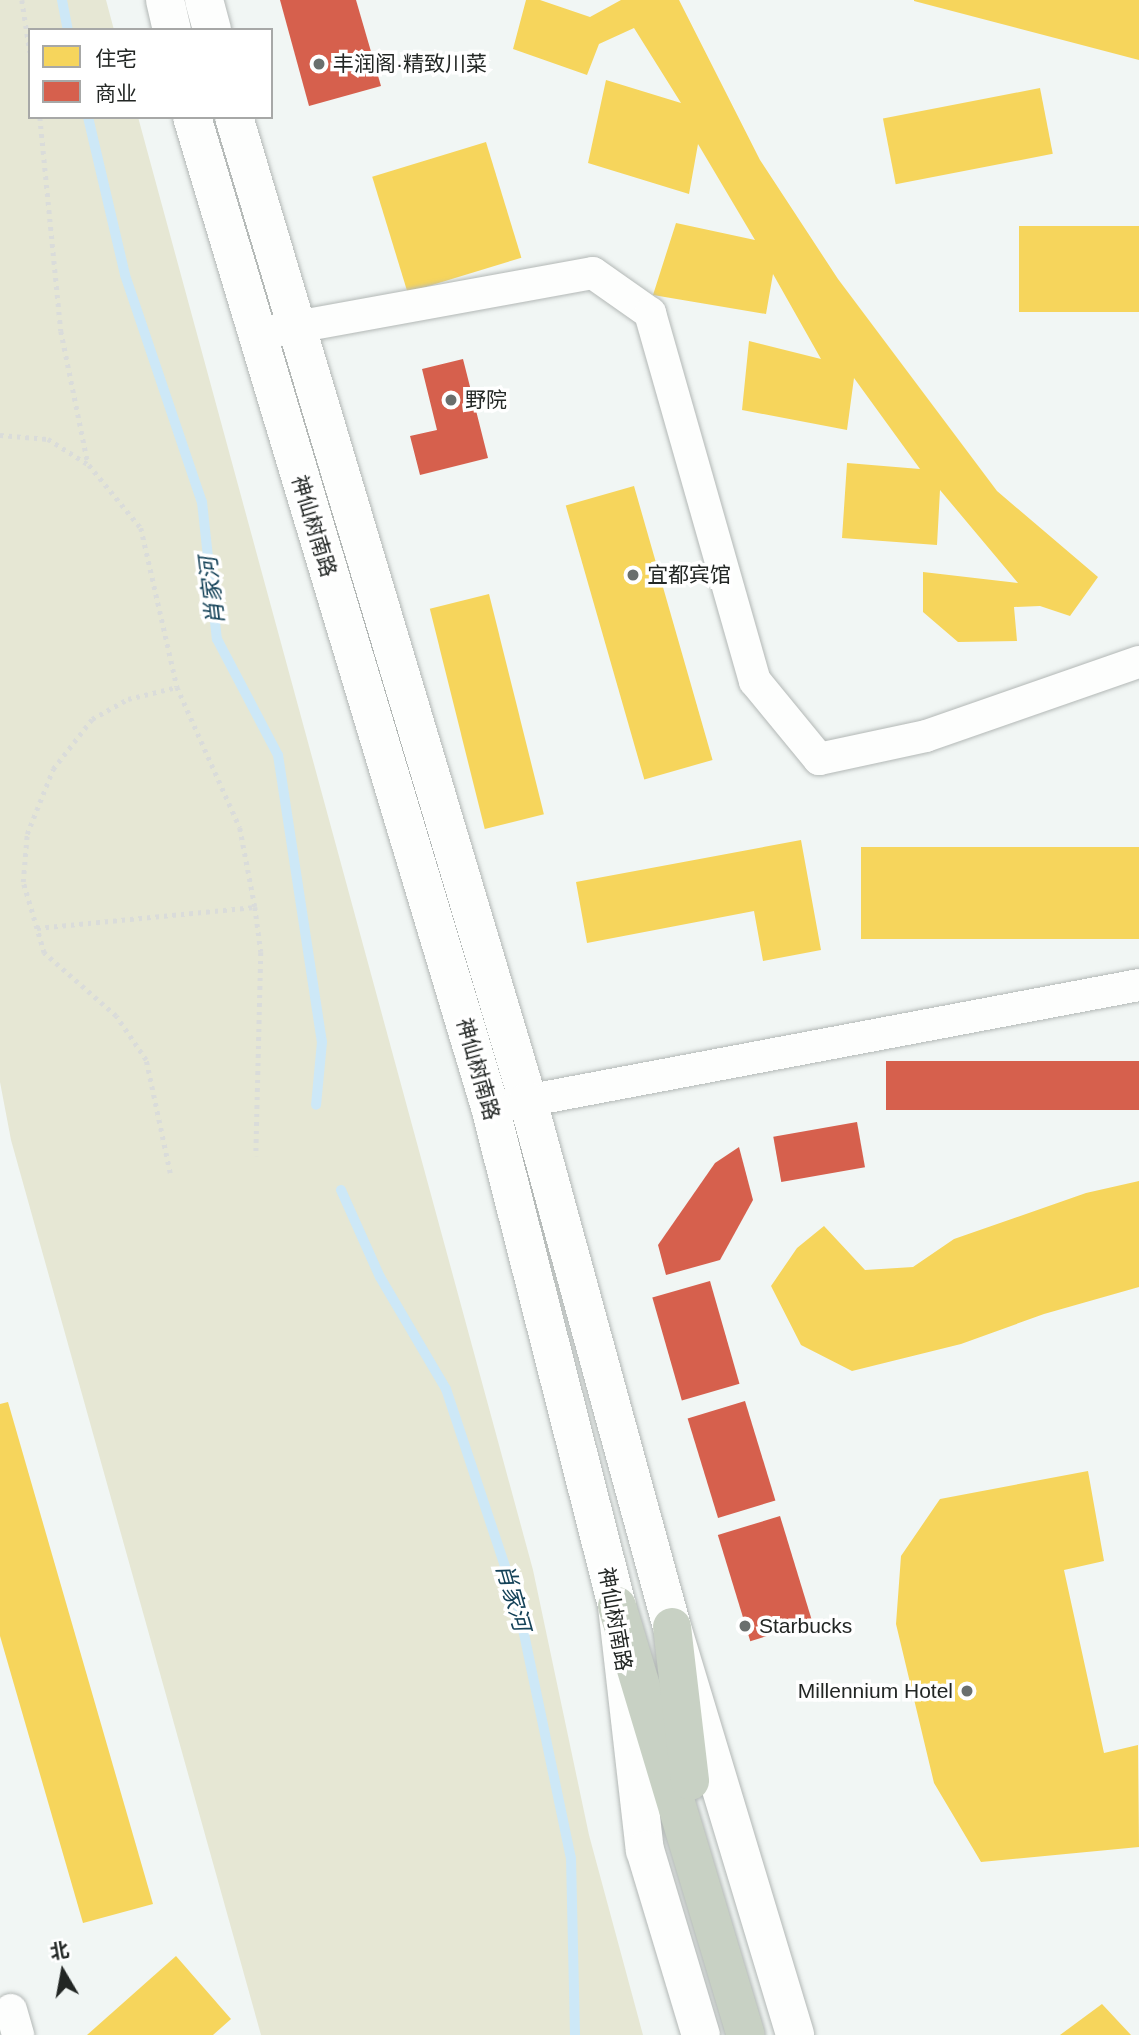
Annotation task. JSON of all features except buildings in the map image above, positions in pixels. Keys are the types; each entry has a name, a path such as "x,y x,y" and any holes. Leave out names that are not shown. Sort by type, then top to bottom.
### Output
{"highway":[{"path":"617,1606 747,2035"},
{"path":"672,1627 696,1860"}],"main road":[{"path":"165,0 172,28"},
{"path":"204,0 211,28"},
{"name":"神仙树南路","path":"193,119 490,1107 617,1606 645,1850 701,2035"},
{"path":"235,119 299,327 528,1101 672,1627 795,2035"}],"street":[{"path":"256,335 593,273 650,313 755,681 818,760 926,736 1139,662"},
{"path":"490,1107 1139,985"}],"path":[{"path":"22,0 28,38"},
{"path":"40,119 61,331 89,465"},
{"path":"0,435 48,439 89,465 141,528 177,687 240,828 255,907 261,952 256,1156"},
{"path":"170,1173 146,1060 116,1016 44,953 23,882 27,834 53,769 92,719 128,699 177,687"},
{"path":"37,928 255,907"}],"green space":[{"path":"0,0 106,0 113,28 28,28 28,119 139,119 533,1570 589,1835 643,2035 261,2035 11,1140 0,1082"}],"waterway":[{"name":"肖家河","path":"62,0 68,28"},
{"name":"肖家河","path":"88,119 125,275 202,502 217,639 278,755 322,1042 316,1105"},
{"name":"肖家河","path":"341,1190 380,1277 446,1389 518,1605 571,1858 575,2035"}],"place":[{"name":"丰润阁·精致川菜","path":"319,64"},
{"name":"野院","path":"451,400"},
{"name":"宜都宾馆","path":"633,575"},
{"name":"Starbucks","path":"745,1626"},
{"name":"Millennium Hotel","path":"967,1691"}]}
